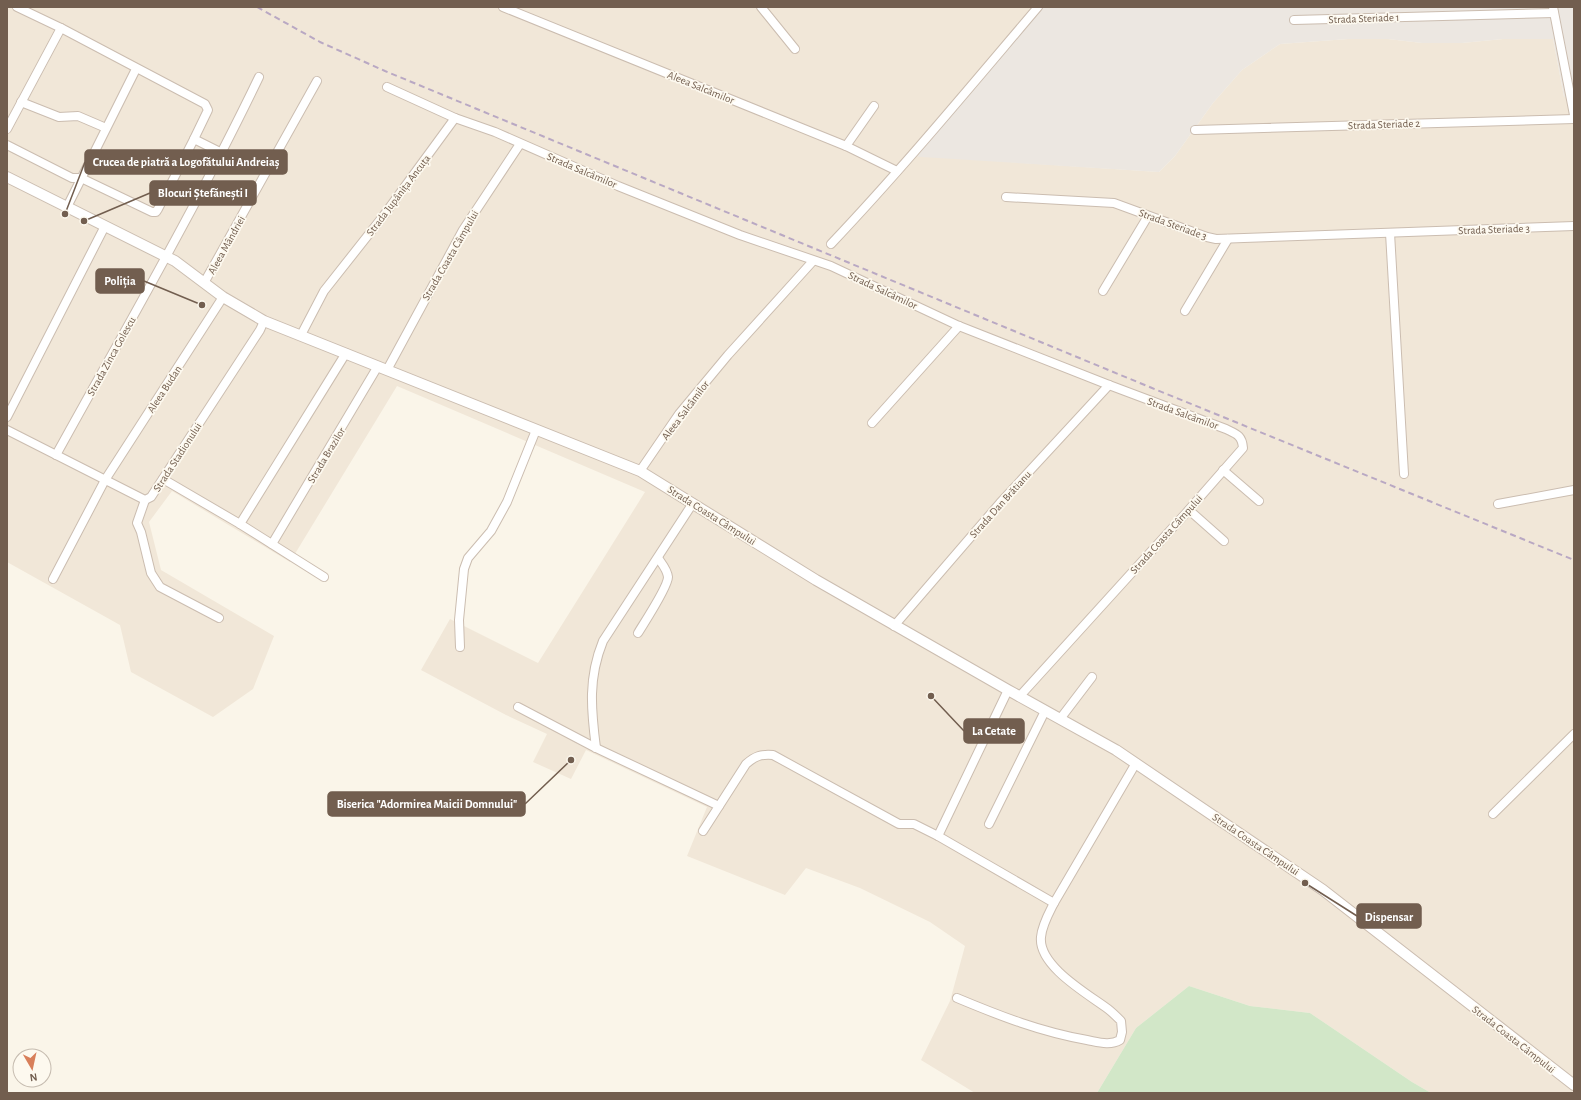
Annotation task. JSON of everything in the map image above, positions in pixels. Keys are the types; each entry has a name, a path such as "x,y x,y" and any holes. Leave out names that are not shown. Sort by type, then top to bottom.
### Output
{"street":[{"path":"7,145 72,178 81,178 152,212 156,212 208,110 207,106 61,28 17,7"},
{"name":"Aleea Salcâmilor","path":"503,7 846,146 897,171"},
{"path":"761,7 796,49"},
{"path":"831,244 897,171 1038,7"},
{"path":"1553,10 1574,114"},
{"name":"Strada Steriade 1","path":"1294,20 1553,10"},
{"path":"7,129 61,28"},
{"path":"67,207 136,69"},
{"path":"166,257 222,153 259,77"},
{"name":"Aleea Mândriei","path":"204,283 318,81"},
{"path":"387,87 455,118"},
{"path":"21,102 59,117 78,116 106,128"},
{"path":"846,146 874,106"},
{"name":"Strada Salcâmilor","path":"455,118 495,132 622,188 726,229 813,261 831,266 959,326 1108,385 1226,428 1239,435 1243,440"},
{"name":"Strada Jupânița Ancuța","path":"301,335 324,291 384,215 455,118"},
{"name":"Strada Steriade 2","path":"1195,130 1574,119"},
{"path":"194,139 222,153"},
{"name":"Strada Coasta Câmpului","path":"383,368 463,230 520,144"},
{"name":"Strada Coasta Câmpului","path":"7,177 175,261 223,298 264,321 640,471 800,571 894,626 1116,750 1136,763 1323,890 1574,1085"},
{"name":"Strada Steriade 3","path":"1006,197 1114,203 1207,237 1228,239 1574,226"},
{"path":"1103,291 1148,216"},
{"path":"7,417 105,226"},
{"path":"1390,233 1404,474"},
{"path":"1185,311 1228,239"},
{"name":"Strada Zinca Golescu","path":"56,456 166,257"},
{"name":"Aleea Salcâmilor","path":"640,471 688,403 728,355 813,261"},
{"name":"Aleea Budan","path":"52,579 105,480 223,298"},
{"name":"Strada Stadionului","path":"7,430 145,500 151,497 163,479 260,330 264,321"},
{"path":"872,423 959,326"},
{"path":"240,524 346,353"},
{"name":"Strada Brazilor","path":"272,544 383,368"},
{"name":"Strada Dan Brătianu","path":"894,626 1000,503 1108,385"},
{"path":"460,647 459,620 464,569 468,558 491,531 507,502 536,430"},
{"name":"Strada Coasta Câmpului","path":"1019,696 1243,448 1243,440"},
{"path":"1223,470 1259,501"},
{"path":"163,479 240,524 324,578"},
{"path":"1498,504 1574,490"},
{"path":"145,500 137,523 141,532 150,573 160,588 219,618"},
{"path":"596,748 591,709 593,678 597,657 604,641 693,503"},
{"path":"1188,510 1224,541"},
{"path":"638,633 664,590 668,579 666,568 658,558"},
{"path":"1060,719 1092,677"},
{"path":"938,836 1008,690"},
{"path":"518,707 596,748 719,806"},
{"path":"989,824 1045,711"},
{"path":"1493,814 1574,734"},
{"path":"703,831 746,764 754,757 762,754 773,755 899,824 914,824 938,836 1054,903"},
{"path":"957,998 1006,1018 1044,1031 1103,1042 1114,1043 1120,1040 1122,1032 1121,1021 1109,1010 1070,982 1053,965 1043,950 1041,937 1054,903 1136,763"}],"shaded area":[{"path":"7,7 1033,7 906,155 1159,172 1175,156 1213,103 1242,70 1280,44 1348,39 1388,39 1422,43 1462,43 1503,39 1553,39 1564,97 1574,96 1574,1093 1431,1093 1412,1082 1310,1013 1250,1006 1189,986 1136,1028 1097,1093 975,1093 921,1060 950,1001 965,946 930,922 860,888 806,868 785,895 687,856 707,807 586,750 571,779 533,762 547,734 506,715 421,670 450,619 538,663 645,492 397,386 290,562 172,491 149,522 161,570 274,636 253,689 213,717 131,672 120,625 7,562"},
{"path":"1033,7 1574,7 1574,96 1564,97 1553,39 1503,39 1462,43 1422,43 1388,39 1348,39 1280,44 1242,70 1213,103 1175,156 1159,172 906,156"}],"green space":[{"path":"1189,986 1250,1006 1310,1013 1412,1082 1431,1093 1097,1093 1136,1028"}],"railway":[{"path":"257,7 320,42 385,71 1152,388 1574,560"}],"place":[{"name":"Crucea de piatră a Logofătului Andreiaș","path":"65,214"},
{"name":"Blocuri Ștefănești I","path":"84,221"},
{"name":"Poliția","path":"202,305"},
{"name":"La Cetate","path":"931,696"},
{"name":"Biserica \"Adormirea Maicii Domnului\"","path":"571,760"},
{"name":"Dispensar","path":"1305,883"}]}
